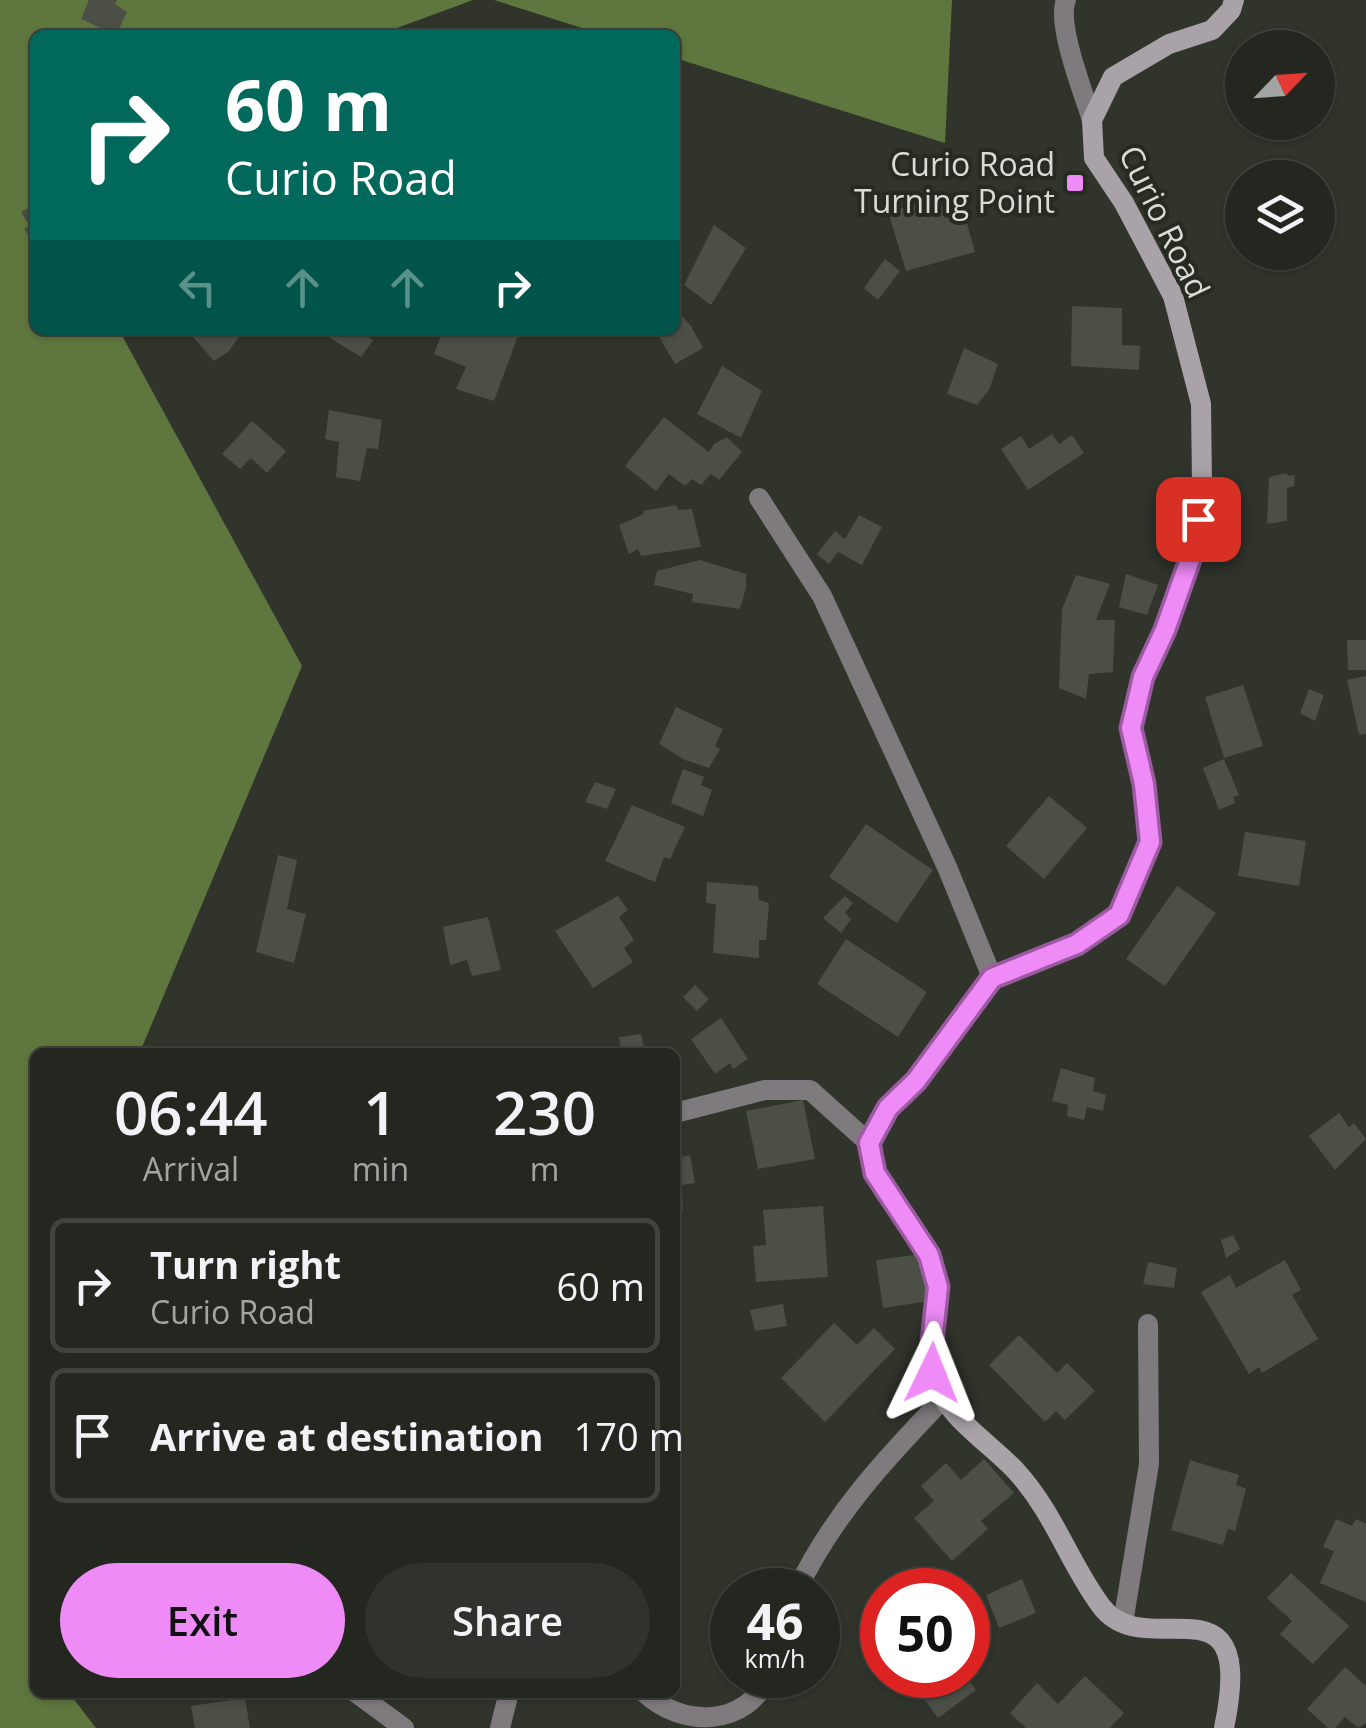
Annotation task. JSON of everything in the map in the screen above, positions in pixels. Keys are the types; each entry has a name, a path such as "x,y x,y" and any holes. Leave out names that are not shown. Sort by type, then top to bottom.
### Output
{"main road":[{"name":"Curio Road","path":"992,978 1077,944 1119,915 1150,842 1144,784 1131,728 1143,677 1165,630 1193,551 1202,486 1201,404 1173,296 1124,203 1094,158 1092,120 1113,77 1169,44 1212,30 1234,0"},
{"path":"992,978 916,1081 888,1108 869,1143 875,1173 929,1255 938,1287 932,1373 942,1399 1018,1472 1052,1518 1102,1608 1123,1623 1143,1630 1208,1630 1224,1649 1231,1668 1224,1728"}],"street":[{"path":"1066,0 1063,8 1071,52 1092,120"},
{"path":"759,498 822,596 947,867 992,978"},
{"path":"680,1112 766,1090 810,1090 869,1143"},
{"path":"1123,1623 1149,1464 1148,1324"},
{"path":"809,1568 836,1521 885,1458 942,1399"},
{"path":"364,1698 404,1728"},
{"path":"500,1728 507,1698"},
{"path":"650,1698 670,1718 720,1723 743,1710 752,1698"}],"green space":[{"path":"0,0 473,0 392,30 30,30 30,335 122,335 302,666 142,1048 30,1048 30,1698 73,1698 96,1728 0,1728"},
{"path":"494,0 952,0 945,143 680,60 680,30 588,30"}],"building":[{"path":"89,0 117,0 115,4 127,12 118,30 105,30 81,19"},
{"path":"940,197 945,218 964,213 975,252 906,271 888,212"},
{"path":"30,207 30,238 24,229 29,225 21,212"},
{"path":"714,225 746,248 711,305 684,285"},
{"path":"885,259 900,271 878,300 864,288"},
{"path":"1072,306 1122,308 1122,345 1140,346 1139,370 1071,366"},
{"path":"680,314 703,348 675,364 658,335 680,335"},
{"path":"191,335 237,335 229,351 214,361"},
{"path":"365,335 373,340 361,357 330,338"},
{"path":"441,335 518,335 494,401 456,389 466,367 434,354"},
{"path":"964,348 998,364 989,390 977,405 947,394"},
{"path":"722,366 762,391 741,438 697,414"},
{"path":"329,410 382,420 378,449 367,448 360,481 336,477 339,442 325,439"},
{"path":"664,417 709,452 727,437 742,452 719,480 711,474 701,485 692,479 685,486 669,474 656,491 625,466"},
{"path":"252,421 286,451 267,473 251,458 240,469 222,454"},
{"path":"1052,434 1059,444 1072,435 1084,453 1028,490 1001,449 1021,436 1029,449"},
{"path":"1295,475 1294,486 1287,488 1287,521 1267,524 1269,477"},
{"path":"676,505 678,510 692,509 701,547 641,556 638,549 629,554 619,525 644,514 643,511"},
{"path":"859,515 882,527 862,565 838,552 829,564 817,554 835,531 845,539"},
{"path":"700,560 746,574 740,609 692,602 693,594 654,585 657,571"},
{"path":"1126,574 1158,585 1147,615 1119,607"},
{"path":"1076,575 1110,584 1096,620 1115,620 1113,672 1089,674 1086,699 1059,688 1062,609"},
{"path":"1347,640 1366,640 1366,670 1348,670"},
{"path":"1366,676 1366,734 1359,735 1347,680"},
{"path":"1243,685 1263,746 1224,758 1205,697"},
{"path":"1309,689 1324,695 1315,721 1300,713"},
{"path":"676,707 723,729 715,746 720,749 709,768 685,760 659,744"},
{"path":"1224,759 1239,795 1233,797 1235,803 1219,810 1203,768"},
{"path":"683,769 704,777 701,785 712,790 703,816 671,803"},
{"path":"595,782 616,789 607,809 585,802"},
{"path":"1049,796 1087,828 1044,879 1006,846"},
{"path":"632,805 685,827 670,859 664,857 655,882 605,861"},
{"path":"866,824 933,870 897,923 829,877"},
{"path":"1245,832 1306,841 1299,886 1238,876"},
{"path":"278,855 297,860 287,909 306,914 294,963 256,952"},
{"path":"707,882 758,886 759,900 769,903 766,940 759,940 759,958 713,953 716,904 706,903"},
{"path":"1177,886 1216,913 1165,986 1126,959"},
{"path":"618,896 628,910 619,917 634,940 624,948 633,962 593,988 555,931"},
{"path":"845,896 853,903 845,913 851,919 841,933 823,918"},
{"path":"488,917 501,970 472,976 467,960 450,965 443,927"},
{"path":"846,939 927,992 898,1037 817,984"},
{"path":"695,985 709,999 697,1011 683,997"},
{"path":"721,1018 748,1059 733,1069 730,1063 715,1074 691,1039"},
{"path":"641,1034 644,1048 620,1048 619,1037"},
{"path":"1061,1068 1095,1078 1093,1091 1106,1095 1103,1111 1087,1107 1084,1120 1067,1116 1068,1105 1052,1101"},
{"path":"803,1100 815,1159 758,1169 746,1111"},
{"path":"1339,1113 1349,1127 1354,1123 1366,1139 1335,1170 1309,1136"},
{"path":"690,1155 695,1183 682,1185 680,1211 680,1157"},
{"path":"823,1206 828,1277 756,1282 753,1246 766,1245 763,1210"},
{"path":"1233,1235 1240,1249 1226,1258 1221,1240"},
{"path":"922,1254 929,1301 883,1308 876,1260"},
{"path":"1285,1260 1301,1290 1292,1295 1318,1339 1262,1373 1259,1367 1249,1374 1201,1292 1230,1275 1236,1288"},
{"path":"1148,1262 1177,1268 1174,1288 1143,1284"},
{"path":"783,1304 787,1326 755,1331 750,1310"},
{"path":"834,1323 857,1345 874,1328 895,1349 825,1422 781,1378"},
{"path":"1019,1335 1057,1373 1067,1363 1095,1391 1065,1420 1056,1411 1045,1422 989,1365"},
{"path":"984,1459 1014,1493 981,1521 988,1529 952,1561 914,1518 934,1501 921,1486 946,1463 961,1480"},
{"path":"1190,1460 1239,1475 1236,1485 1246,1489 1235,1531 1228,1529 1223,1545 1171,1530"},
{"path":"1336,1519 1352,1526 1356,1519 1366,1524 1366,1602 1320,1583 1334,1551 1323,1547"},
{"path":"1291,1573 1349,1626 1313,1664 1280,1634 1292,1621 1267,1598"},
{"path":"1022,1579 1036,1613 999,1628 990,1593"},
{"path":"1345,1667 1366,1686 1366,1723 1358,1728 1345,1717 1335,1728 1328,1728 1307,1709"},
{"path":"1085,1676 1124,1713 1110,1728 1026,1728 1010,1713 1037,1683 1058,1704"},
{"path":"245,1698 250,1728 195,1728 191,1706"},
{"path":"924,1698 965,1698 938,1718"}],"place":[{"name":"Curio Road Turning Point","path":"1075,183"}],"route":[{"path":"932,1373 938,1287 929,1255 875,1173 869,1143 888,1108 916,1081 992,978 1077,944 1119,915 1150,842 1144,784 1131,728 1143,677 1165,630 1193,551 1198,519"}]}
